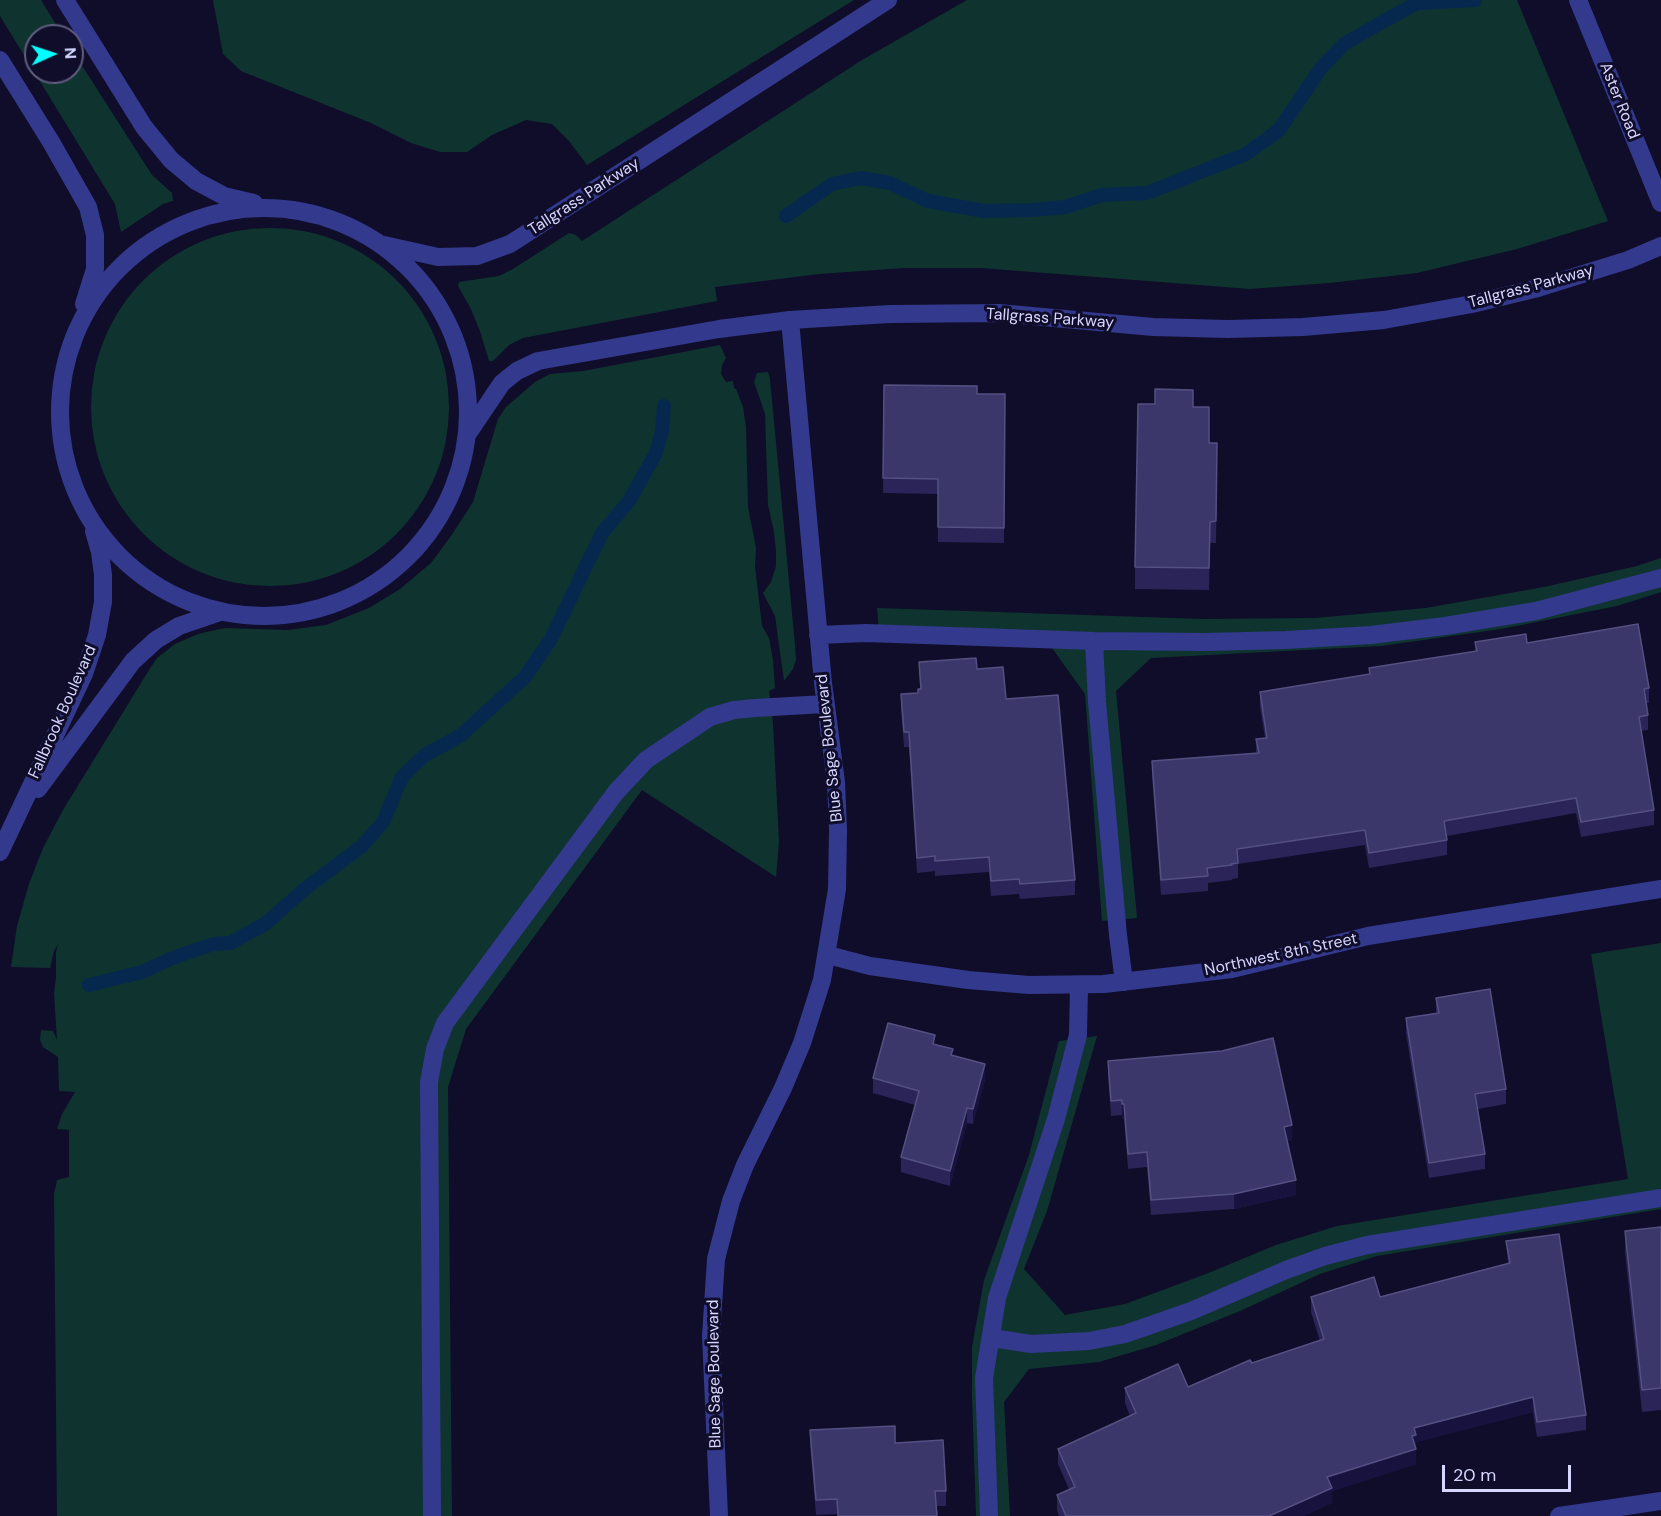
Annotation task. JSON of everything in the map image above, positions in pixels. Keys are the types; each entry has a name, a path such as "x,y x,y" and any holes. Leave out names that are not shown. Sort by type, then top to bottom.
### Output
{"street":[{"path":"0,60 88,207 95,235 95,269 63,377 60,415 64,453 72,480 92,523 117,554 148,580 182,599 220,612 258,617 295,614 332,605 366,589 397,567 428,532 444,508 458,473 466,437 467,400 462,364 451,329 433,297 410,269 382,245 348,226 321,216 224,196 196,181 171,160 144,127 65,0"},
{"name":"Tallgrass Parkway","path":"382,245 438,257 477,256 510,244 888,0"},
{"name":"Aster Road","path":"1578,0 1661,203"},
{"path":"73,340 88,307 110,277 136,252 167,231 201,217 236,209 273,207"},
{"name":"Tallgrass Parkway","path":"466,437 502,383 517,371 538,361 674,336 790,320 890,314 999,314 1153,327 1228,329 1303,327 1384,320 1472,304 1538,288 1628,260 1661,246"},
{"name":"Blue Sage Boulevard","path":"719,1516 711,1336 716,1259 731,1201 745,1165 783,1088 802,1043 828,955 837,890 836,782 818,635 790,320"},
{"name":"Fallbrook Boulevard","path":"0,852 84,674 97,636 103,602 103,575 100,552 92,523"},
{"path":"818,635 866,633 1094,641 1205,642 1371,635 1536,611 1661,578"},
{"name":"Fallbrook Boulevard","path":"11,827 133,661 156,640 179,626 220,612"},
{"path":"1094,641 1116,924 1124,982"},
{"path":"432,1516 429,1082 435,1049 445,1023 616,792 646,760 710,717 734,710 825,704"},
{"name":"Northwest 8th Street","path":"828,955 870,966 968,980 1079,986 1232,969 1368,936 1661,889"},
{"path":"989,1516 984,1377 998,1298 1053,1129 1078,1035 1079,986"},
{"path":"992,1338 1031,1344 1089,1341 1125,1334 1191,1311 1315,1259 1367,1245 1661,1198"},
{"path":"1559,1516 1661,1501"}],"green space":[{"path":"0,0 41,0 56,24 24,24 24,55 0,16"},
{"path":"213,0 854,0 587,165 569,141 552,124 526,120 492,135 467,152 440,152 411,143 371,123 241,71 223,54"},
{"path":"967,0 1517,0 1608,221 1517,249 1417,273 1250,289 981,268 904,268 819,274 715,287 717,301 523,338 509,345 493,361 489,361 480,331 458,286 459,282 499,276 569,233 576,235 582,241 862,60"},
{"path":"84,69 152,175 172,193 173,201 163,204 121,232 115,204 42,84 84,84"},
{"path":"270,228 305,231 338,242 369,258 397,280 419,308 435,339 446,372 449,407 446,442 435,475 419,506 397,534 369,556 338,572 305,583 270,586 235,583 202,572 171,556 143,534 121,506 105,475 94,442 91,407 94,372 105,339 121,308 143,280 171,258 202,242 235,231"},
{"path":"720,345 726,358 721,374 726,382 733,381 743,407 746,427 748,507 756,548 755,567 762,626 769,638 773,660 775,688 769,691 773,723 779,842 776,877 642,790 466,1029 448,1087 452,1516 57,1516 54,1194 57,1180 69,1177 69,1130 57,1129 62,1114 75,1092 59,1091 58,1057 43,1047 40,1040 41,1030 53,1031 57,1040 54,993 58,944 50,968 11,967 17,926 29,884 43,848 63,810 157,658 175,644 198,634 225,628 287,630 326,625 369,608 400,589 431,563 473,502 498,419 506,407 535,382 550,374 583,371"},
{"path":"768,372 796,660 793,669 784,681 775,616 763,593 771,582 776,566 776,552 768,505 765,414 754,382 757,373"},
{"path":"1661,558 1661,592 1617,606 1501,629 1381,646 1151,658 1116,691 1137,918 1102,921 1085,694 1052,648 880,642 877,608 1203,619 1315,618 1426,608 1544,587 1637,566"},
{"path":"1661,943 1661,1209 1377,1256 1320,1274 1240,1311 1156,1345 1099,1362 1029,1369 1004,1402 1010,1516 976,1516 972,1347 984,1280 1029,1155 1059,1041 1097,1036 1047,1211 1024,1269 1065,1315 1125,1304 1276,1245 1337,1226 1628,1179 1591,954"}],"building":[{"path":"884,385 977,386 977,394 1005,394 1004,528 938,527 938,479 883,478"},
{"path":"1155,389 1193,390 1193,407 1209,407 1209,443 1217,443 1216,521 1210,522 1209,568 1135,567 1138,404 1155,404"},
{"path":"1638,624 1649,688 1644,689 1648,715 1639,717 1654,810 1581,822 1576,798 1444,821 1447,840 1369,853 1365,830 1237,849 1238,863 1207,868 1208,876 1161,880 1152,761 1259,753 1256,739 1267,738 1260,692 1370,674 1369,668 1477,651 1475,642 1526,634 1527,643"},
{"path":"976,658 977,669 1003,667 1006,699 1058,695 1075,880 1020,884 1019,879 991,881 989,857 935,861 935,856 917,858 909,732 904,732 901,694 918,693 918,689 921,689 919,662"},
{"path":"1490,989 1506,1089 1475,1094 1485,1154 1429,1163 1406,1018 1439,1013 1436,998"},
{"path":"888,1023 935,1035 933,1044 953,1049 951,1055 985,1064 973,1109 967,1108 950,1171 901,1157 919,1091 873,1078"},
{"path":"1273,1038 1292,1125 1284,1127 1296,1180 1234,1194 1151,1200 1147,1152 1128,1154 1124,1104 1122,1100 1111,1101 1108,1061 1222,1051"},
{"path":"1661,1227 1661,1388 1642,1390 1625,1231"},
{"path":"1559,1234 1586,1415 1537,1422 1533,1397 1414,1428 1416,1435 1412,1436 1416,1449 1327,1477 1332,1488 1269,1516 1066,1516 1057,1495 1075,1487 1058,1449 1136,1413 1125,1388 1178,1364 1188,1387 1250,1360 1252,1363 1324,1339 1311,1297 1374,1277 1380,1297 1510,1263 1506,1241"},
{"path":"895,1426 895,1443 943,1440 946,1491 935,1491 937,1516 838,1516 837,1499 816,1500 810,1430"}],"waterway":[{"path":"786,216 832,184 861,178 890,183 928,201 984,211 1065,207 1102,195 1147,193 1246,154 1279,130 1321,68 1344,44 1417,3 1475,0"},
{"path":"89,985 142,972 175,957 213,944 230,943 265,924 306,888 362,846 383,822 402,777 425,755 460,736 525,677 551,639 602,533 629,501 656,453 662,431 664,406"}]}
